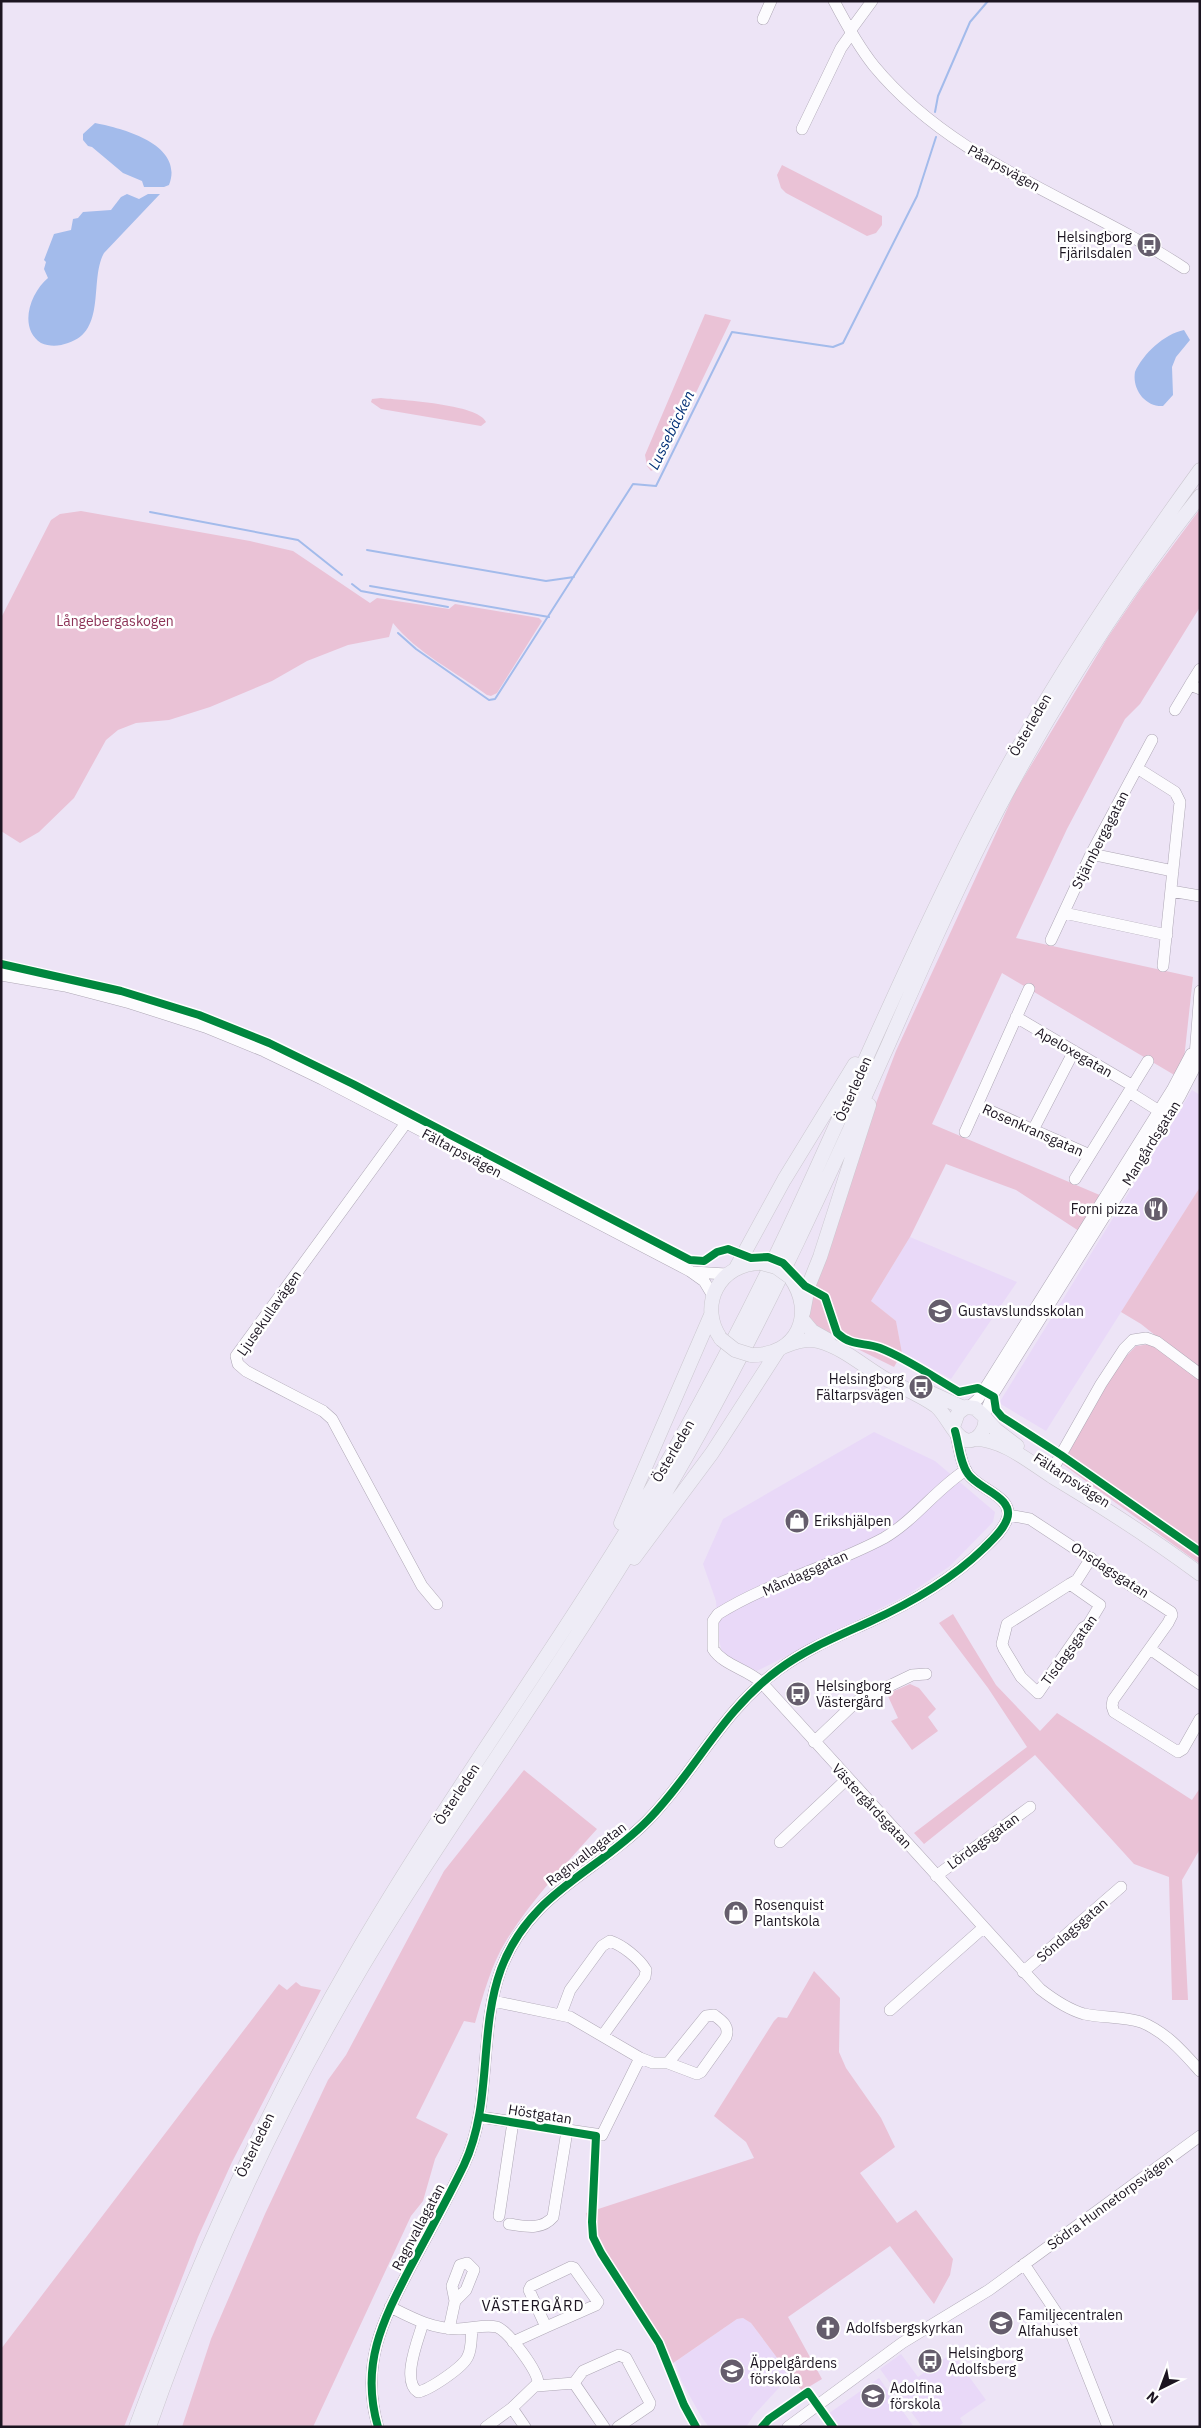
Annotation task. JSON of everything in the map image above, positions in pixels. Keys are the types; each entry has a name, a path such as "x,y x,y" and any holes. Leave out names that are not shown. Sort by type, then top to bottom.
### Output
{"main road":[{"name":"Österleden","path":"136,2427 210,2242 262,2130 353,1959 402,1880 605,1567 674,1450 722,1363 787,1233 952,870 1030,723 1130,567 1200,470"},
{"name":"Österleden","path":"150,2427 193,2312 237,2210 305,2070 352,1985 404,1900 593,1610 703,1427 800,1237 985,834 1061,698 1134,582 1200,496"},
{"path":"564,1630 628,1511 711,1315 713,1296 731,1271 886,1012"},
{"path":"593,1610 712,1453 782,1348 796,1334 808,1287 820,1257 890,1040"},
{"path":"711,1315 715,1328 722,1339 735,1350 751,1355 767,1354 808,1340 818,1341 831,1346 936,1406 962,1438 974,1440 983,1429 985,1417 975,1408 966,1408 946,1402 820,1336 807,1326 802,1316 802,1300 798,1288 790,1277 776,1268 760,1263 731,1271"},
{"path":"954,1429 957,1416 966,1408"},
{"name":"Fältarpsvägen","path":"985,1417 996,1430 1015,1445 1054,1467 1113,1506 1158,1544"},
{"name":"Fältarpsvägen","path":"974,1440 995,1442 1034,1465 1158,1544 1200,1574"}],"street":[{"path":"763,19 771,1"},
{"name":"Påarpsvägen","path":"834,1 851,32 883,75 929,119 955,139 1000,166 1154,248 1184,268"},
{"path":"802,129 841,48 872,1"},
{"path":"1175,710 1195,687 1200,669"},
{"name":"Stjärnbergagatan","path":"1051,940 1091,854 1152,740"},
{"path":"1137,768 1175,792 1180,802 1163,966"},
{"path":"1091,854 1173,871"},
{"path":"1171,891 1200,896"},
{"path":"1064,913 1167,936"},
{"name":"Fältarpsvägen","path":"1,974 95,994 205,1027 290,1063 690,1271 704,1281 713,1296"},
{"path":"965,1132 1029,989"},
{"name":"Mangårdsgatan","path":"966,1408 980,1396 1163,1113 1194,1069 1194,1046 1200,991"},
{"name":"Apeloxegatan","path":"1016,1018 1074,1052 1131,1089 1163,1113"},
{"path":"1033,1130 1074,1052"},
{"name":"Rosenkransgatan","path":"1075,1180 1148,1061"},
{"name":"Rosenkransgatan","path":"977,1106 1090,1155"},
{"name":"Mangårdsgatan","path":"985,1417 992,1396 1163,1113"},
{"name":"Ljusekullavägen","path":"406,1123 236,1356 238,1364 246,1371 330,1417 422,1586 437,1604"},
{"name":"Fältarpsvägen","path":"690,1271 731,1271"},
{"path":"1034,1465 1046,1468 1054,1467 1101,1384 1124,1349 1133,1340 1146,1338 1157,1342 1200,1374"},
{"path":"954,1429 964,1466 974,1481 1005,1503 1008,1515"},
{"path":"964,1466 974,1440"},
{"name":"Måndagsgatan","path":"762,1683 714,1651 712,1634 715,1617 809,1569 885,1537 912,1518 964,1466"},
{"name":"Onsdagsgatan","path":"1008,1515 1030,1519 1170,1612 1171,1618 1113,1700 1114,1712 1178,1752 1183,1749 1200,1719"},
{"name":"Ragnvallagatan","path":"378,2427 371,2391 372,2367 379,2332 390,2307 463,2168 480,2117 493,2000 499,1974 508,1952 534,1914 559,1888 609,1854 649,1819 665,1801 728,1716 762,1683 811,1649 892,1612 935,1588 968,1563 989,1543 1001,1530 1008,1515"},
{"name":"Tisdagsgatan","path":"1070,1584 1100,1605 1097,1612 1054,1668 1051,1677 1038,1693 1021,1677 1004,1649 1002,1644 1006,1624 1070,1584 1077,1580 1091,1558"},
{"path":"1150,1649 1200,1684"},
{"path":"814,1742 856,1702 912,1675 926,1674"},
{"name":"Västergårdsgatan","path":"762,1683 847,1779 1040,1989 1067,2008 1085,2014 1131,2019 1156,2029 1170,2040 1200,2072"},
{"path":"780,1842 847,1779"},
{"name":"Lördagsgatan","path":"936,1876 1030,1807"},
{"name":"Söndagsgatan","path":"1024,1972 1121,1887"},
{"path":"890,2010 983,1928"},
{"path":"561,2014 570,1990 602,1946 610,1941 616,1943 643,1964 646,1970 645,1976 603,2035"},
{"path":"493,2000 561,2014 603,2035 640,2058 653,2063 668,2063 693,2074 701,2072 726,2037 726,2026 714,2015 706,2016 668,2063"},
{"name":"Höstgatan","path":"480,2117 602,2135 640,2058"},
{"name":"Höstgatan","path":"499,2216 513,2122"},
{"name":"Höstgatan","path":"509,2224 531,2228 540,2226 553,2218 567,2131"},
{"name":"Södra Hunnetorpsvägen","path":"788,2427 902,2343 950,2315 1199,2140"},
{"path":"1024,2264 1072,2336 1108,2427"},
{"path":"513,2342 596,2305 598,2302 574,2268 571,2267 531,2286 529,2290 546,2327"},
{"path":"449,2329 455,2301"},
{"path":"390,2307 423,2323 449,2329 497,2327 513,2342 537,2376 537,2386"},
{"path":"423,2323 415,2348 409,2382 412,2389 418,2392 429,2388 463,2363 470,2348 472,2328"},
{"path":"486,2427 537,2386 574,2383 584,2371 619,2355 626,2358 650,2402 649,2406 618,2427"},
{"path":"574,2383 604,2427"},
{"path":"512,2408 525,2427"}],"shaded area":[{"path":"1192,1090 1200,1095 1200,1187 1046,1431 999,1403"},
{"name":"Gustavslundsskolan","path":"910,1237 1017,1282 951,1379 902,1353 896,1321 871,1301"},
{"path":"874,1432 935,1461 995,1512 993,1522 950,1566 909,1594 757,1671 723,1655 718,1637 716,1601 703,1564 723,1519"},
{"name":"Äppelgårdens förskola","path":"744,2318 751,2323 786,2370 787,2379 754,2415 746,2427 709,2427 682,2382 675,2362 737,2319"},
{"path":"952,2353 986,2400 960,2418 963,2423 957,2427 922,2427 880,2369 901,2354 918,2377"},
{"name":"Adolfina förskola","path":"879,2378 914,2427 837,2427 828,2414"}],"green space":[{"path":"782,165 882,216 882,225 876,233 867,236 786,193 781,188 777,175"},
{"path":"705,314 731,320 665,457 657,468 651,471 647,466 645,455"},
{"path":"381,398 455,407 480,416 486,422 481,426 381,409 371,402 372,399"},
{"path":"1200,509 1200,607 1140,704 1125,719 1067,829 1016,938 1193,977 1184,1059 1176,1076 1002,973 932,1124 1102,1196 1079,1231 1016,1190 946,1164 910,1237 871,1301 896,1321 902,1353 894,1367 813,1327 809,1321 808,1298 870,1119 896,1051 1015,792 1108,637 1142,587"},
{"name":"Långebergaskogen","path":"81,511 250,541 293,551 370,603 377,598 449,609 455,604 539,618 542,621 497,693 491,696 425,653 413,644 393,623 389,637 348,645 307,661 272,681 210,707 169,720 136,723 118,730 106,740 74,798 39,832 20,843 1,831 1,618 51,520 60,514"},
{"path":"1200,1187 1200,1371 1141,1324 1121,1312"},
{"path":"1152,1344 1200,1377 1200,1564 1061,1463 1094,1402 1113,1372 1136,1346"},
{"path":"953,1614 996,1685 1040,1731 1057,1713 1192,1800 1200,1788 1200,1849 1182,1880 1188,2000 1172,2000 1169,1877 1134,1864 1035,1755 924,1844 914,1833 1027,1747 988,1688 939,1623"},
{"path":"910,1684 919,1688 936,1709 928,1717 938,1731 912,1750 891,1721 898,1718 887,1694"},
{"path":"524,1770 597,1829 537,1897 506,1941 492,1970 475,2023 464,2021 416,2118 448,2134 435,2159 423,2201 411,2216 313,2427 182,2427 211,2339 265,2214 328,2080 346,2055 444,1871"},
{"path":"814,1971 840,1998 839,2052 846,2068 881,2118 895,2147 860,2173 897,2223 916,2210 953,2259 950,2275 934,2304 890,2246 788,2317 822,2379 802,2391 751,2323 743,2318 737,2319 666,2368 635,2310 590,2241 586,2213 754,2158 746,2142 714,2116 774,2021 778,2017 787,2018"},
{"path":"296,1982 301,1986 321,1990 232,2162 198,2237 124,2427 1,2427 1,2349 279,1984 287,1990"}],"water":[{"path":"95,123 134,134 148,140 159,149 168,159 171,171 169,185 164,187 144,187 142,181 123,173 92,147 88,146 83,140 83,134"},
{"path":"127,194 139,199 148,194 160,194 104,253 100,264 93,316 88,328 80,337 65,344 51,346 41,343 34,337 30,329 28,320 29,310 36,292 48,278 44,269 46,262 44,260 54,234 71,230 73,219 78,218 83,212 111,210 121,197"},
{"path":"1184,330 1190,340 1176,357 1172,367 1173,395 1163,406 1151,404 1141,396 1138,390 1135,372 1143,358 1162,340"}],"waterway":[{"name":"Lussebäcken","path":"935,112 938,96 970,22 988,1"},
{"name":"Lussebäcken","path":"398,633 416,649 489,700 495,699 633,484 656,486 732,332 833,347 843,343 917,196 936,137"},
{"path":"150,512 298,540 342,575"},
{"path":"367,550 546,581 574,577"},
{"path":"352,584 361,591 448,607"},
{"path":"370,586 549,617"}],"cycle path":[{"path":"1,964 121,991 199,1015 269,1043 353,1084 690,1260 704,1261 717,1252 728,1249 751,1258 768,1257 783,1263 805,1286 825,1297 837,1333 842,1337 890,1352 959,1392 978,1388 994,1397 996,1410 1002,1417 1061,1455 1200,1552"},
{"path":"378,2427 371,2384 377,2344 391,2307 458,2178 473,2141 479,2117 494,1993 501,1969 513,1943 546,1902 628,1839 648,1820 681,1782 724,1723 758,1686 789,1662 811,1649 885,1615 944,1581 970,1561 1003,1528 1007,1519 1008,1511 1006,1505 1001,1499 973,1479 965,1470 955,1431"},
{"path":"480,2117 596,2136 593,2237 601,2253 659,2343 684,2405 696,2427"},
{"path":"762,2427 769,2419 808,2392 833,2427"}],"place":[{"name":"Helsingborg Fjärilsdalen","path":"1149,245"},
{"name":"Forni pizza","path":"1156,1209"},
{"name":"Gustavslundsskolan","path":"940,1311"},
{"name":"Helsingborg Fältarpsvägen","path":"921,1387"},
{"name":"Erikshjälpen","path":"797,1521"},
{"name":"Helsingborg Västergård","path":"798,1694"},
{"name":"Rosenquist Plantskola","path":"736,1913"},
{"name":"Familjecentralen Alfahuset","path":"1001,2323"},
{"name":"Adolfsbergskyrkan","path":"828,2328"},
{"name":"Helsingborg Adolfsberg","path":"930,2361"},
{"name":"Äppelgårdens förskola","path":"732,2371"},
{"name":"Adolfina förskola","path":"873,2396"}],"district":[{"name":"VÄSTERGÅRD","path":"533,2305"}]}
